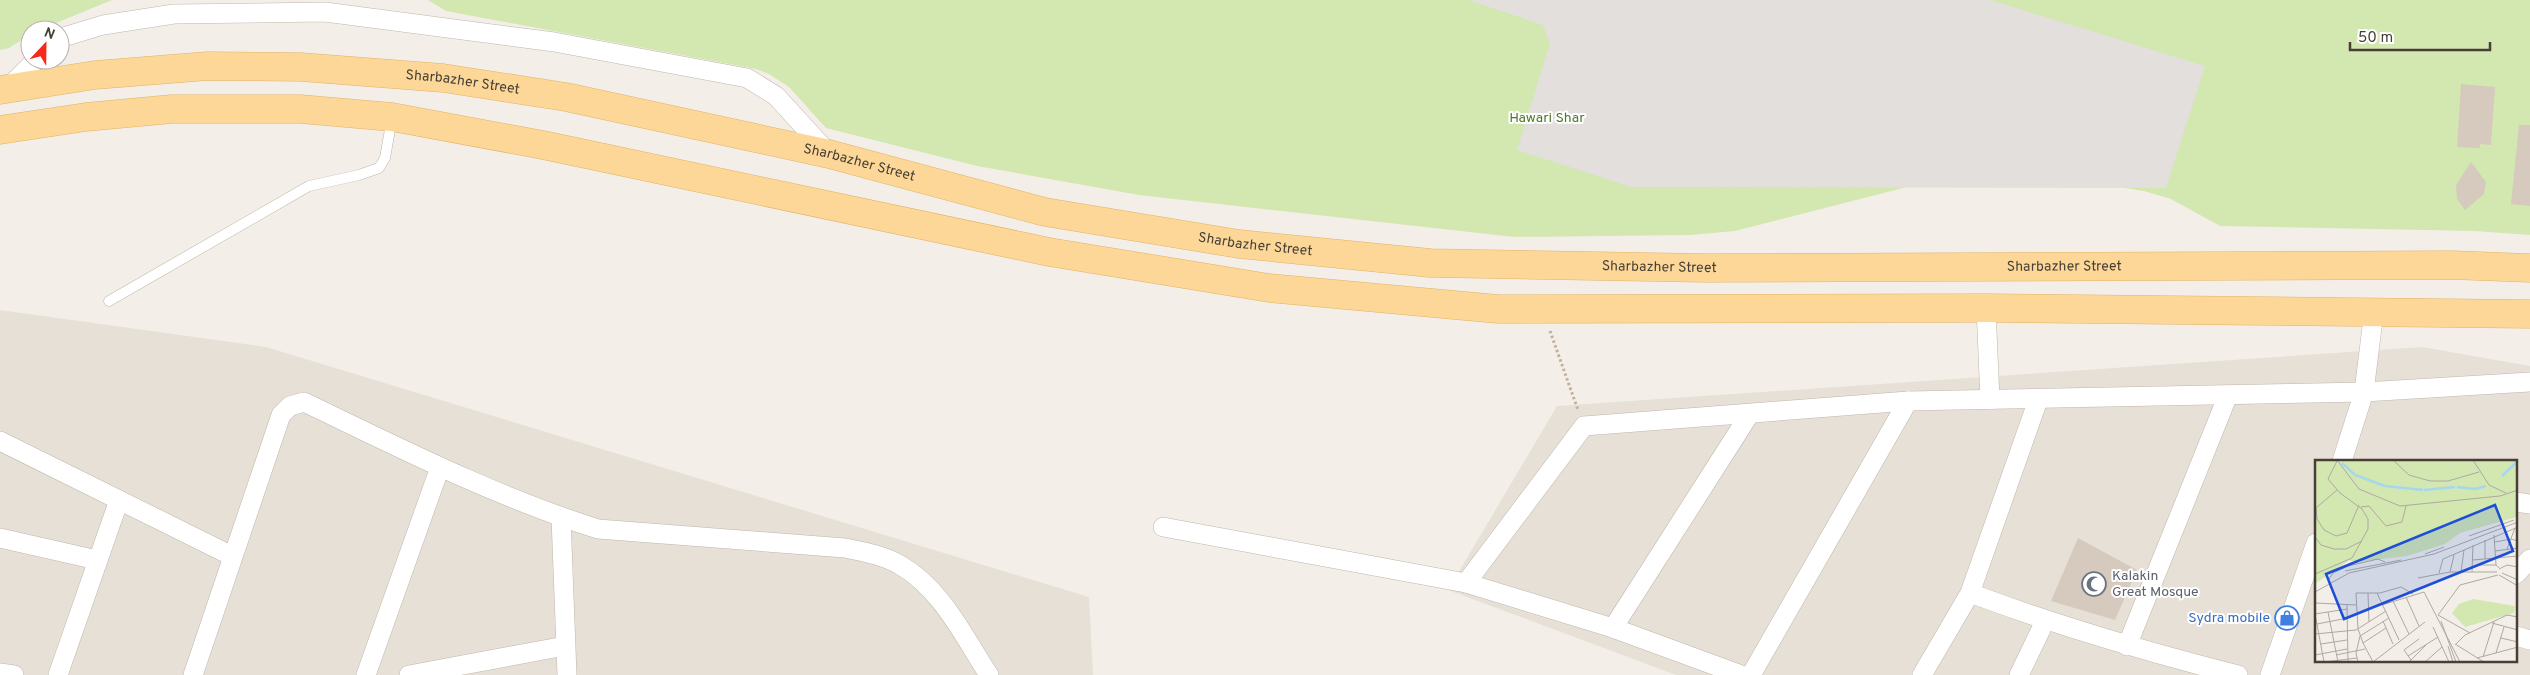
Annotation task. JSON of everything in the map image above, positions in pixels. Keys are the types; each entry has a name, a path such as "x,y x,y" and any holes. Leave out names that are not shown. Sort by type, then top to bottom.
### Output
{"main road":[{"name":"Sharbazher Street","path":"3,89 95,75 208,66 301,67 402,74 485,83 566,97 829,154 1045,212 1205,238 1440,263 1705,268 2451,265 2530,268"},
{"path":"0,130 86,117 172,109 300,110 392,117 543,145 1049,252 1269,288 1498,309 1986,308 2530,314"},
{"path":"1200,277 1205,238"}],"street":[{"path":"70,35 103,24 174,14 332,6 554,42 747,78 776,96 829,154"},
{"path":"3,89 25,70"},
{"path":"1986,308 1990,400"},
{"path":"2342,460 2364,392 2374,311"},
{"path":"1466,583 1584,426 1749,415 1908,401 2038,400 2364,392 2530,382"},
{"path":"2127,646 2228,395"},
{"path":"1922,675 1970,593 2038,400"},
{"path":"1752,675 1908,401"},
{"path":"193,675 281,415 290,406 304,402 440,467 560,517 598,529 845,548 876,554 900,565 924,582 942,603 989,675"},
{"path":"1612,628 1749,415"},
{"path":"0,441 232,556"},
{"path":"366,675 440,467"},
{"path":"58,675 96,560 119,500"},
{"path":"560,517 567,675"},
{"path":"1163,527 1466,583 1612,628 1741,675"},
{"path":"0,538 96,560"},
{"path":"2270,675 2309,590 2315,550"},
{"path":"2518,572 2530,559"},
{"path":"1970,593 2044,621 2127,646 2238,675"},
{"path":"2020,675 2044,621"},
{"path":"409,675 565,646"},
{"path":"0,672 14,675"}],"lane":[{"path":"108,301 309,186 359,175 379,168 385,158 392,117"}],"path":[{"path":"1543,309 1584,426"}],"shaded area":[{"path":"1468,0 1990,0 2205,66 2166,188 1631,187 1517,150 1550,43 1543,25"},
{"path":"0,310 266,347 1089,597 1093,675 0,675"},
{"path":"2422,347 2530,366 2530,675 1676,675 1448,590 1557,406"}],"green space":[{"path":"0,0 112,0 63,20 20,20 20,41 9,48 0,50"},
{"name":"Hawari Shar","path":"428,0 2530,0 2530,235 2475,231 2220,226 2171,199 2144,191 2092,183 1946,177 1735,231 1690,235 1514,237 1139,195 977,166 826,128 789,87 769,74 756,69 446,11"}],"building":[{"path":"2461,84 2495,87 2491,145 2480,144 2480,148 2457,147"},
{"path":"2519,125 2530,125 2530,206 2511,204"},
{"path":"2471,162 2486,182 2484,194 2465,210 2457,199 2456,185"},
{"path":"2078,538 2137,570 2115,620 2051,601"}],"place":[{"name":"Kalakin Great Mosque","path":"2094,584"},
{"name":"Sydra mobile","path":"2287,618"}]}
